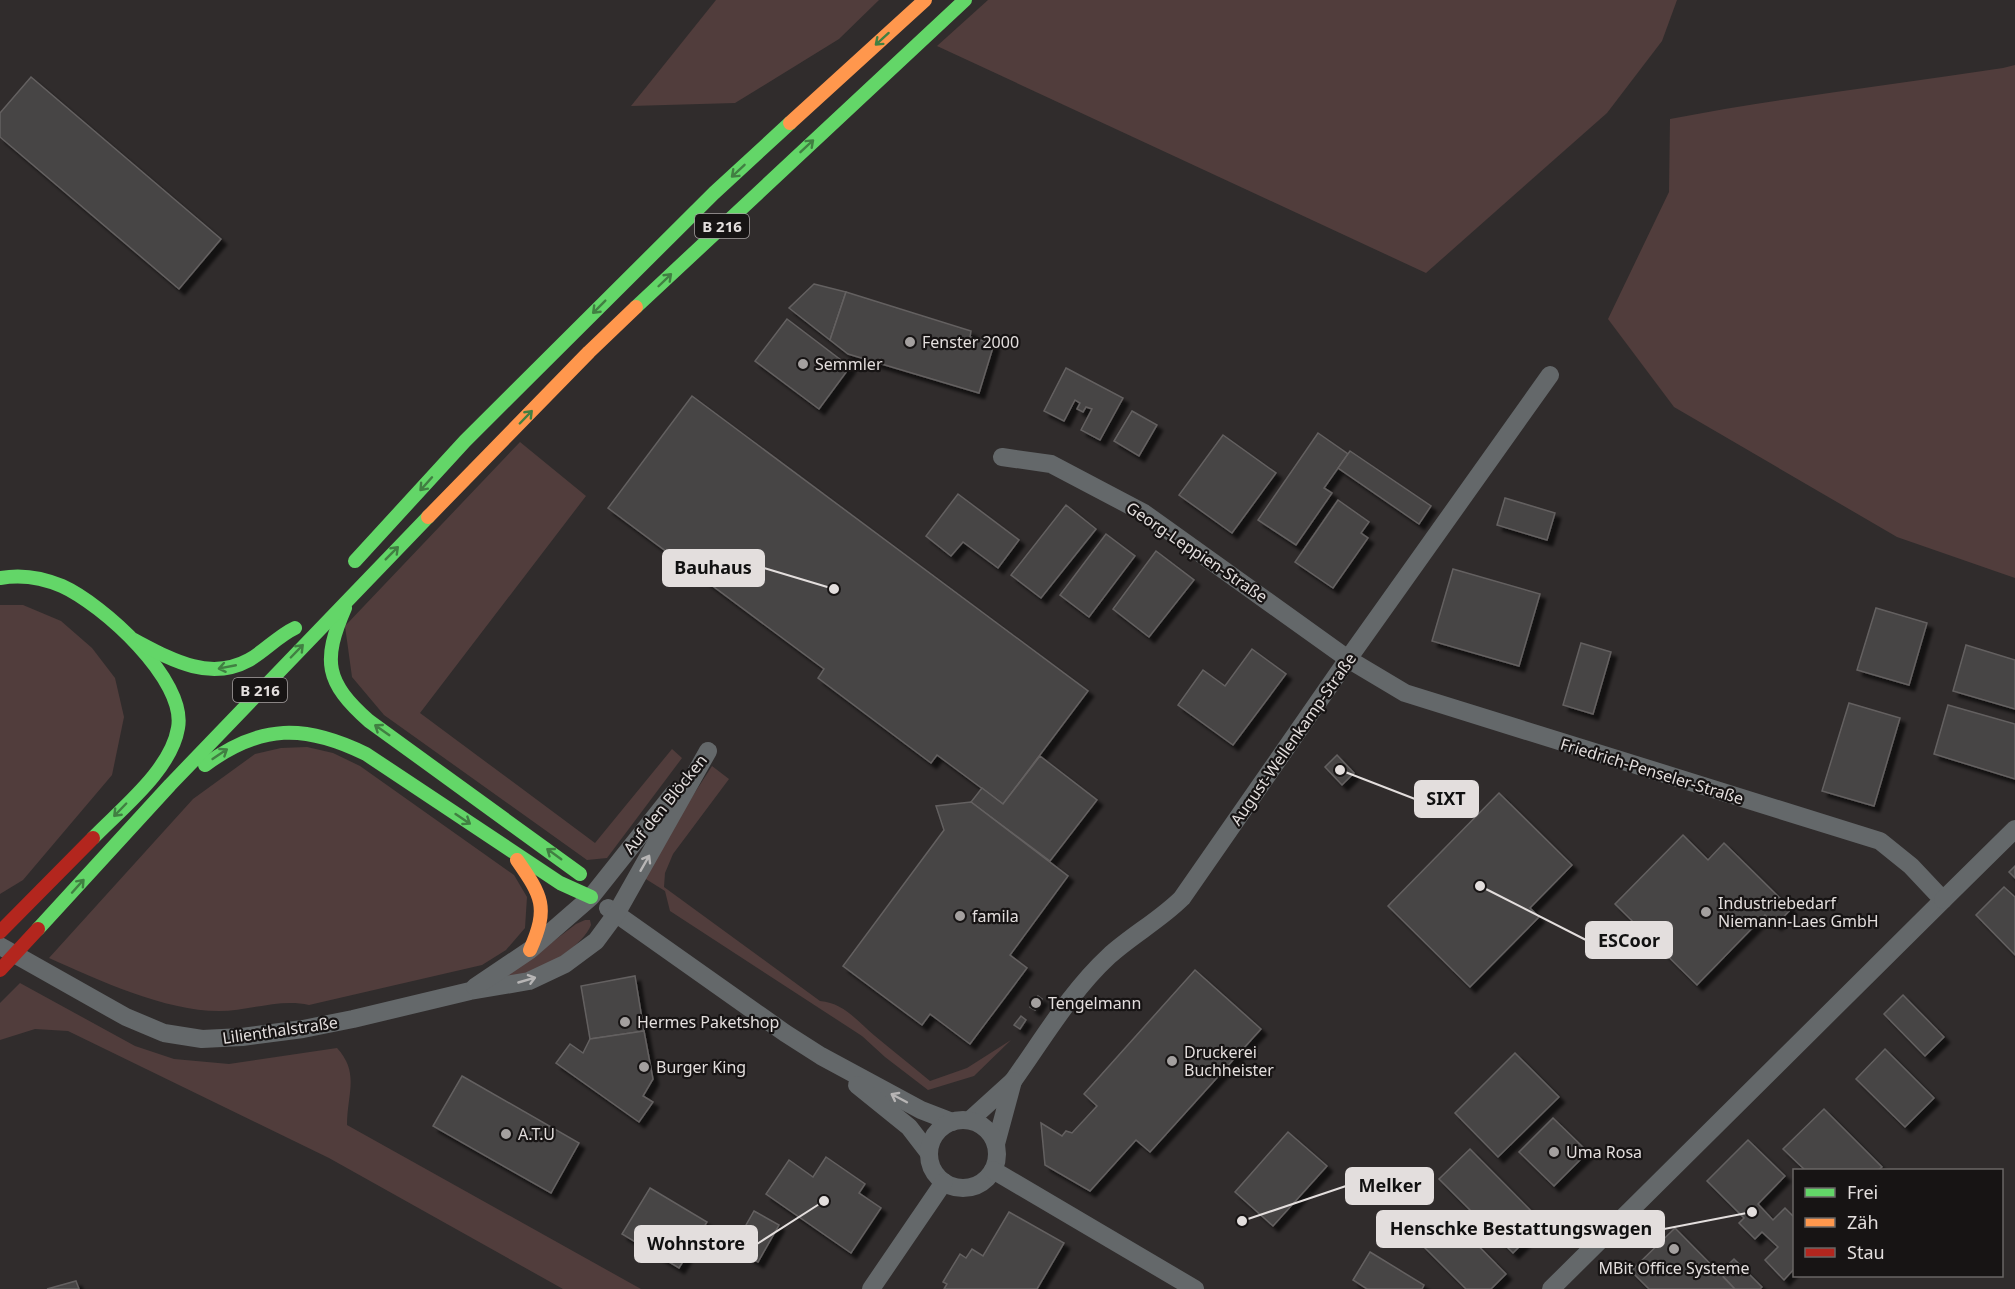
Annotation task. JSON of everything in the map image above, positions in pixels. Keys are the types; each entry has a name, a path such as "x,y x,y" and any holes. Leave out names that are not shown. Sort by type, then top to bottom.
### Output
{"main road":[{"name":"B 216","path":"349,568 465,441 706,201 925,0"},
{"name":"B 216","path":"0,970 170,785 351,595 589,352 965,0"},
{"path":"0,578 22,575 61,585 93,604 134,640 166,682 177,703 179,722 176,738 161,768"},
{"path":"351,595 330,649 330,670 342,694 369,721 578,871 591,897"},
{"name":"B 216","path":"134,640 186,666 227,669 248,660 280,634 298,623 251,674"},
{"path":"170,785 192,775 221,752 249,739 278,732 308,733 336,740 366,754 560,883 591,897"},
{"path":"0,932 191,737"},
{"path":"512,851 536,887 539,902 541,916 538,933 530,950"}],"street":[{"name":"August-Wellenkamp-Straße","path":"961,1121 1013,1081 1074,995 1110,954 1168,913 1182,898 1550,375"},
{"name":"Georg-Leppien-Straße","path":"1002,457 1051,464 1144,513 1348,659"},
{"name":"Friedrich-Penseler-Straße","path":"1348,659 1405,693 1880,841 1911,866 1943,900"},
{"name":"Auf den Blöcken","path":"591,897 708,751 616,914"},
{"path":"1551,1289 2015,829"},
{"path":"591,897 821,1056 921,1110 981,1125 990,1133 996,1144 997,1153 993,1170 986,1179 966,1188 944,1182 936,1174 929,1153 909,1127 821,1056"},
{"name":"Lilienthalstraße","path":"470,991 530,950 591,897"},
{"name":"Lilienthalstraße","path":"0,946 126,1017 164,1033 202,1039 242,1037 303,1029 470,991 529,981 565,964 596,941 616,914"},
{"name":"August-Wellenkamp-Straße","path":"996,1144 1013,1081"},
{"path":"929,1153 936,1134 943,1126 961,1121"},
{"path":"993,1170 1195,1289"},
{"path":"871,1289 944,1182"}],"shaded area":[{"path":"716,0 879,0 839,39 735,103 631,106"},
{"path":"988,0 1677,0 1662,41 1607,113 1426,273 937,46"},
{"path":"2015,65 2015,578 1897,537 1674,407 1608,319 1669,192 1670,119"},
{"path":"520,442 586,496 420,713 595,843 672,749 682,758 607,858 587,860 384,715 352,677 345,626"},
{"path":"0,605 23,605 61,621 92,648 115,678 124,717 112,775 23,880 0,894"},
{"path":"307,747 333,753 360,766 514,875 527,897 525,928 506,950 482,965 309,1005 287,1003 219,1011 198,1010 154,1000 49,958 193,799 255,754 281,748"},
{"path":"712,766 729,779 673,854 665,873 664,887 820,1001 836,1005 850,1014 930,1081 967,1068 1011,1040 974,1076 928,1090 862,1036 670,911 665,891 641,876"},
{"path":"590,920 591,925 587,933 564,954 536,970 491,983 534,956 576,924"},
{"path":"20,983 135,1046 174,1059 229,1064 337,1048 344,1057 350,1075 347,1125 641,1289 563,1289 329,1158 68,1031 35,1029 0,1040 0,1003"}],"building":[{"path":"31,77 221,239 179,289 0,137 0,113"},
{"path":"814,284 846,292 830,340 789,308"},
{"name":"Fenster 2000","path":"846,292 971,331 970,337 994,344 979,393 848,354 830,340"},
{"name":"Semmler","path":"787,319 850,367 819,409 755,361"},
{"path":"1066,368 1123,398 1100,440 1081,430 1092,409 1086,407 1083,412 1077,409 1080,403 1075,400 1064,421 1044,411"},
{"path":"692,396 1088,691 1003,804 937,755 931,763 818,678 824,669 608,508"},
{"path":"1132,411 1157,425 1139,456 1114,441"},
{"path":"1318,433 1348,454 1324,488 1332,493 1296,545 1258,520"},
{"path":"1223,435 1276,473 1232,533 1179,495"},
{"path":"1350,451 1431,506 1419,524 1338,468"},
{"path":"958,494 1019,540 998,568 963,542 951,556 926,536"},
{"path":"1505,498 1555,513 1547,540 1497,525"},
{"path":"1338,500 1369,522 1361,533 1368,538 1333,588 1295,562"},
{"path":"1066,505 1096,529 1041,598 1011,575"},
{"path":"1106,534 1135,556 1089,617 1060,595"},
{"path":"1156,551 1194,580 1149,637 1113,609"},
{"path":"1453,569 1540,594 1519,666 1432,641"},
{"path":"1876,608 1927,623 1909,685 1857,670"},
{"path":"1581,643 1611,652 1593,714 1563,705"},
{"path":"1966,645 2015,660 2015,709 1953,691"},
{"path":"1252,649 1286,674 1233,745 1178,705 1203,670 1225,686"},
{"path":"1849,703 1900,718 1874,806 1822,791"},
{"path":"1948,705 2015,724 2015,779 1934,754"},
{"path":"1337,755 1354,773 1342,785 1325,767"},
{"path":"1040,756 1097,800 1050,861 971,802 982,788 1003,804"},
{"path":"1499,793 1572,865 1530,908 1539,917 1470,987 1388,906"},
{"name":"famila","path":"971,802 1068,876 1010,955 1027,968 970,1044 930,1014 922,1025 843,966 944,830 936,806"},
{"name":"Industriebedarf Niemann-Laes GmbH","path":"1683,835 1708,860 1724,843 1791,909 1776,925 1765,915 1697,985 1615,904"},
{"path":"2015,866 2015,878 2009,872"},
{"path":"2004,887 2015,897 2015,955 1976,915"},
{"name":"Druckerei Buchheister","path":"1195,970 1261,1029 1150,1152 1136,1140 1090,1191 1045,1165 1041,1123 1062,1136 1066,1131 1072,1133 1097,1106 1084,1094"},
{"path":"635,976 644,1031 590,1039 581,986"},
{"path":"1903,995 1944,1037 1925,1056 1884,1014"},
{"name":"Tengelmann","path":"1038,996 1042,999 1035,1010 1030,1007"},
{"path":"1021,1016 1026,1020 1020,1029 1014,1025"},
{"path":"644,1031 653,1079 643,1096 653,1102 639,1122 556,1063 570,1044 583,1053 590,1039"},
{"path":"1885,1049 1934,1098 1905,1127 1856,1079"},
{"path":"1515,1053 1559,1097 1498,1157 1455,1113"},
{"name":"A.T.U","path":"462,1076 579,1143 551,1193 433,1126"},
{"path":"1824,1109 1882,1167 1879,1169 1804,1169 1783,1149"},
{"name":"Uma Rosa","path":"1553,1118 1588,1152 1554,1186 1519,1152"},
{"path":"1288,1132 1327,1166 1273,1226 1235,1192"},
{"path":"1748,1140 1785,1176 1758,1204 1773,1220 1785,1208 1793,1216 1793,1270 1784,1280 1765,1260 1778,1247 1762,1232 1755,1239 1739,1223 1744,1218 1707,1181"},
{"path":"1470,1149 1543,1223 1513,1253 1439,1179"},
{"path":"826,1157 865,1184 859,1193 881,1208 851,1253 766,1194 789,1160 813,1177"},
{"path":"650,1188 707,1222 679,1268 622,1234"},
{"path":"754,1211 779,1225 758,1262 733,1248"},
{"path":"1009,1212 1064,1243 1037,1289 944,1289 947,1284 943,1282 960,1254 966,1258 972,1249 983,1256"},
{"path":"1450,1217 1506,1274 1491,1289 1466,1289 1422,1245"},
{"name":"MBit Office Systeme","path":"1675,1228 1733,1289 1649,1289 1631,1271"},
{"path":"1370,1252 1424,1285 1422,1289 1367,1289 1353,1280"},
{"path":"1734,1259 1762,1287 1760,1289 1735,1289 1720,1273"},
{"path":"76,1281 79,1289 47,1289"}],"traffic: fast":[{"path":"636,307 965,0"},
{"path":"355,561 465,441 714,193 790,123"},
{"path":"38,929 170,785 428,517"},
{"path":"0,578 24,576 47,580 79,595 98,609 119,626 156,667 169,688 177,709 178,728 174,744 166,759 144,788 93,838"},
{"path":"345,608 333,643 332,670 343,694 354,707 369,721 580,874"},
{"path":"134,640 190,665 219,669 249,660 295,628"},
{"path":"205,765 245,742 264,736 303,733 344,744 366,754 560,883 591,897"}],"traffic: slow":[{"path":"790,123 925,0"},
{"path":"428,517 636,307"},
{"path":"517,860 532,883 540,902 540,923 530,950"}],"traffic: jam":[{"path":"0,932 93,838"},
{"path":"0,970 38,929"}],"place":[{"name":"Fenster 2000","path":"910,342"},
{"name":"Semmler","path":"803,364"},
{"name":"Bauhaus","path":"834,589"},
{"name":"SIXT","path":"1340,770"},
{"name":"ESCoor","path":"1480,886"},
{"name":"Industriebedarf Niemann-Laes GmbH","path":"1706,912"},
{"name":"famila","path":"960,916"},
{"name":"Tengelmann","path":"1036,1003"},
{"name":"Hermes Paketshop","path":"625,1022"},
{"name":"Druckerei Buchheister","path":"1172,1061"},
{"name":"Burger King","path":"644,1067"},
{"name":"A.T.U","path":"506,1134"},
{"name":"Uma Rosa","path":"1554,1152"},
{"name":"Wohnstore","path":"824,1201"},
{"name":"Henschke Bestattungswagen","path":"1752,1212"},
{"name":"Melker","path":"1242,1221"},
{"name":"MBit Office Systeme","path":"1674,1249"}]}
